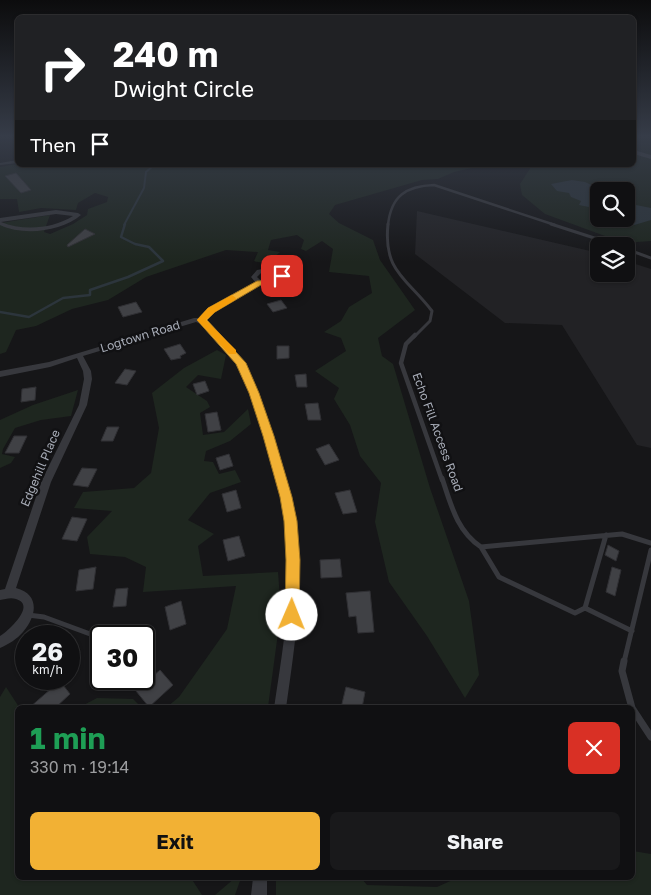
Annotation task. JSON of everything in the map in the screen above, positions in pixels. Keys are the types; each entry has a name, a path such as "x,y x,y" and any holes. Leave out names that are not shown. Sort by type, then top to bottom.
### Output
{"street":[{"path":"56,212 78,215 59,225 47,227 16,229 9,228 0,221 56,212"},
{"path":"260,283 211,310 201,320 231,350 246,373 268,436 286,497 293,560 292,608 280,705"},
{"name":"Logtown Road","path":"0,374 41,366 183,323 201,320"},
{"name":"Edgehill Place","path":"28,615 29,608 26,600 19,594 5,594 46,482 84,399 88,379 87,371 79,355"},
{"path":"0,642 19,629 28,615"},
{"path":"259,895 260,880"}],"lane":[{"name":"Echo Fill Access Road","path":"481,547 472,541 459,526 401,362 406,344 430,321 432,312 424,300 402,279 393,266 389,257 387,218 392,206 402,194 412,187 434,185 592,237"},
{"path":"635,252 651,258"},
{"path":"606,535 585,608 575,613 499,577 481,547 606,535 622,534 651,542"},
{"path":"631,705 622,671 651,550"},
{"path":"585,608 632,632"},
{"path":"28,615 44,617 90,634"},
{"path":"635,713 651,737"}],"shaded area":[{"path":"0,179 439,179 422,180 335,205 329,214 339,223 373,240 380,260 415,310 378,338 382,356 393,364 430,488 469,601 479,675 465,698 427,636 389,582 375,522 381,483 360,456 350,425 334,399 339,388 315,371 346,351 341,338 324,332 341,321 349,307 372,293 369,276 329,272 333,249 322,241 306,251 301,249 304,240 297,235 271,240 268,250 280,252 268,261 254,261 258,252 226,250 146,277 108,300 72,309 36,326 16,330 6,352 0,354 0,223 50,215 44,232 50,234 73,224 87,215 88,209 107,202 108,197 95,193 78,203 76,210 41,208 19,212 17,199 0,199"},
{"path":"523,179 651,179 651,241 635,242 635,237 608,237 545,214 522,195 520,184"},
{"path":"572,180 590,184 590,207 579,205 581,201 571,197 569,193 557,191 551,184"},
{"path":"635,205 651,208 651,220 635,225"},
{"path":"417,211 590,251 590,282 635,282 635,264 651,269 651,448 637,445 562,325 505,323 415,254"},
{"path":"217,350 226,355 221,379 198,375 186,387 207,401 210,407 200,413 203,435 224,432 248,409 251,424 230,441 206,451 204,461 213,462 219,474 235,470 241,482 210,493 188,520 214,534 198,546 203,576 278,572 281,611 268,705 169,705 179,697 227,629 236,586 143,592 146,567 125,557 90,554 87,537 112,511 74,508 83,492 134,488 151,473 159,428 152,393 184,368"},
{"path":"78,390 71,416 41,420 15,428 2,454 15,457 11,463 0,468 0,420 33,405"},
{"path":"6,687 18,705 15,705 15,880 192,880 202,895 0,895 0,697"},
{"path":"97,698 133,699 139,705 84,705"},
{"path":"635,851 651,854 651,895 276,895 276,880 363,880 367,885 437,887 453,880 635,880"},
{"path":"233,880 240,880 235,895 215,895"}],"building":[{"path":"8,179 21,179 31,190 21,193"},
{"path":"85,229 95,234 68,247 67,245"},
{"path":"281,300 287,308 273,312 267,304"},
{"path":"136,302 142,312 123,317 118,307"},
{"path":"180,344 186,353 180,356 181,358 171,360 164,349"},
{"path":"277,346 289,346 289,358 277,359"},
{"path":"125,369 136,371 127,385 115,383"},
{"path":"306,374 307,387 297,387 295,375"},
{"path":"205,381 209,391 197,395 193,384"},
{"path":"36,387 35,400 21,402 22,389"},
{"path":"318,403 321,420 308,420 305,404"},
{"path":"217,412 221,430 208,432 205,414"},
{"path":"107,427 119,427 113,441 101,441"},
{"path":"14,436 27,436 19,453 5,453"},
{"path":"329,444 339,460 325,465 316,449"},
{"path":"229,454 233,466 220,470 216,458"},
{"path":"82,468 97,469 88,487 73,485"},
{"path":"236,490 241,508 227,512 222,494"},
{"path":"350,490 357,512 343,514 335,493"},
{"path":"72,517 87,519 77,541 62,539"},
{"path":"239,536 245,556 228,561 223,540"},
{"path":"608,545 619,551 616,561 605,555"},
{"path":"340,559 342,577 321,578 320,560"},
{"path":"96,567 93,589 76,591 79,570"},
{"path":"612,567 621,570 615,596 606,592"},
{"path":"128,588 126,606 113,607 116,589"},
{"path":"370,591 374,632 358,633 356,616 349,617 346,593"},
{"path":"181,601 186,624 170,630 165,607"},
{"path":"160,670 173,685 151,705 147,705 136,691 155,690 155,674"},
{"path":"346,687 365,692 363,705 342,705"},
{"path":"50,690 67,690 70,694 58,705 32,705"}],"waterway":[{"path":"124,225 144,188 145,179"},
{"path":"0,312 29,317 63,298 90,295 90,290 128,277 163,261 149,247 135,244 121,237 125,224"}],"slow traffic":[{"path":"232,298 211,310 201,320 208,325 232,352"}],"route":[{"path":"282,276 277,282 260,283 211,310 201,320 208,325 241,363 254,393 268,436 286,497 290,521 293,560 292,615"}]}
